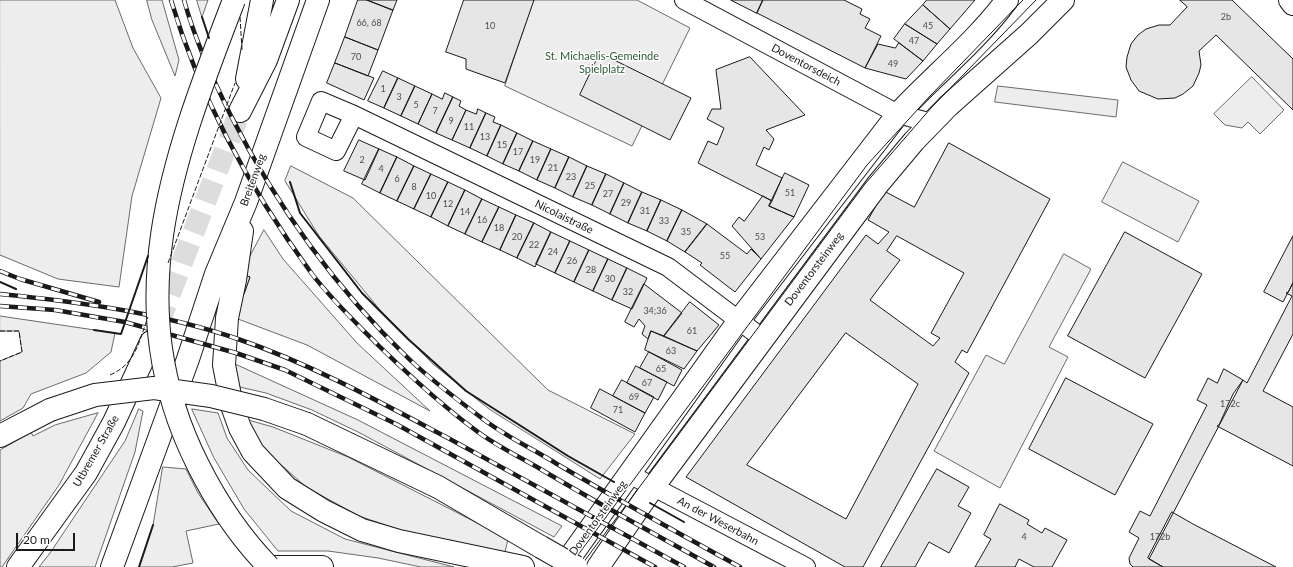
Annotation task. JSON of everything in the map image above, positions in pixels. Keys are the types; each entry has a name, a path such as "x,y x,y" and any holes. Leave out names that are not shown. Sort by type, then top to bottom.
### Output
{"main road":[{"path":"234,0 182,142 167,201 160,241 156,281 158,326 163,362 172,401 186,440 212,494 247,544 270,567 322,567"},
{"path":"262,0 240,111 266,60 288,0"},
{"name":"Breitenweg","path":"112,567 188,359 216,274 246,202 318,0"},
{"name":"Doventorsteinweg","path":"562,567 740,320 898,114 927,83 949,64 1007,0"},
{"name":"Doventorsteinweg","path":"598,567 653,486 878,184 948,106 1029,34 1063,0"},
{"path":"1290,0 1293,4"},
{"path":"246,202 235,280 227,318 224,365 237,420 253,452 287,488 324,511 362,530 400,541 523,567"},
{"name":"Utbremer Straße","path":"18,567 86,474 114,422 150,345"},
{"path":"0,436 50,410 95,395 154,388 210,396 264,409 307,424 438,488 576,567"}],"street":[{"name":"Doventorsdeich","path":"684,0 898,114 932,123"},
{"name":"Nicolaistraße","path":"354,115 668,267 762,338"},
{"name":"An der Weserbahn","path":"629,474 806,567"}],"shaded area":[{"path":"0,0 115,0 133,48 161,98 132,196 119,287 58,279 0,255"},
{"path":"147,0 162,0 179,60 175,76 152,20"},
{"path":"197,0 208,0 202,17"},
{"name":"St. Michaelis-Gemeinde Spielplatz","path":"534,0 637,0 690,28 632,146 505,86"},
{"path":"1252,77 1284,110 1260,134 1248,122 1242,128 1225,125 1214,114"},
{"path":"998,86 1118,100 1116,117 995,102"},
{"path":"1123,162 1199,201 1178,242 1102,202"},
{"path":"291,166 353,198 548,390 635,434 600,479 489,409 433,364 380,310 319,236 285,181"},
{"path":"264,230 283,259 357,343 430,411 307,345 230,316 235,291 244,294 250,277 241,274"},
{"path":"1064,254 1091,269 1049,347 1068,357 1000,488 934,451 986,355 1004,364"},
{"path":"0,316 115,333 111,352 86,373 31,394 23,408 0,421 0,361 22,352 19,331 0,331"},
{"path":"235,364 358,420 562,526 554,537 358,432 312,410 266,393 235,386"},
{"path":"139,409 143,411 135,452 95,567 39,567 125,441"},
{"path":"192,409 218,413 227,438 248,470 291,511 345,539 454,567 421,567 378,558 328,551 278,551 244,509 214,458"},
{"path":"98,413 59,485 2,567 0,567 0,450 31,432 33,436 55,425"},
{"path":"241,418 273,427 348,457 508,539 505,552 418,536 359,516 306,487 261,447"},
{"path":"163,467 186,469 198,493 219,524 186,531 193,563 172,567 139,567 153,525"}],"building":[{"path":"358,0 367,0 393,10 378,50 345,37"},
{"path":"367,0 397,0 393,10"},
{"path":"464,0 534,0 505,83 466,69 466,59 446,52"},
{"path":"731,0 763,0 757,13"},
{"path":"763,0 844,0 862,9 860,14 870,19 865,28 881,36 865,68 757,13"},
{"path":"927,0 975,0 950,29 923,5"},
{"path":"1180,0 1232,0 1293,59 1293,110 1216,35 1199,51 1201,65 1199,73 1193,86 1183,94 1175,98 1158,99 1139,91 1131,80 1126,67 1131,44 1138,35 1146,29 1159,25 1170,25 1187,7"},
{"path":"923,5 950,29 937,44 905,24"},
{"path":"905,24 937,44 923,61 894,39"},
{"path":"345,37 378,50 368,76 335,63"},
{"path":"899,43 923,61 906,79 865,68 878,44 895,48"},
{"path":"600,53 691,98 670,140 580,95"},
{"path":"750,57 805,115 766,130 774,139 769,150 764,147 756,165 782,178 772,201 698,163 708,141 717,145 724,128 707,119 712,109 721,109 716,70"},
{"path":"335,63 374,78 364,100 327,83"},
{"path":"383,71 398,78 384,108 368,101"},
{"path":"398,78 415,86 401,116 384,108"},
{"path":"415,86 432,94 418,124 401,116"},
{"path":"445,93 453,97 436,133 418,124 432,94 442,99"},
{"path":"453,97 461,101 459,106 466,110 452,140 436,133"},
{"path":"478,109 486,113 470,148 452,140 466,110 476,114"},
{"path":"486,113 495,117 493,122 501,125 487,156 470,148"},
{"path":"501,125 517,133 503,164 487,156"},
{"path":"517,133 533,141 519,171 503,164"},
{"path":"359,140 379,149 365,180 344,171"},
{"path":"533,141 551,149 537,180 519,171"},
{"path":"949,143 1050,199 967,353 962,350 955,362 969,373 863,567 845,567 686,477 866,235 878,244 889,232 868,220 884,191 914,207","holes":["897,236 964,273 931,333 940,338 933,346 870,300 900,260 887,251","846,333 918,384 846,519 747,465"]},
{"path":"379,149 397,157 380,193 362,184"},
{"path":"551,149 569,157 555,188 537,180"},
{"path":"397,157 414,166 397,201 380,193"},
{"path":"569,157 587,166 573,197 555,188"},
{"path":"414,166 431,174 414,209 397,201"},
{"path":"587,166 606,174 592,205 573,197"},
{"path":"785,173 809,185 794,217 769,206"},
{"path":"431,174 448,182 431,217 414,209"},
{"path":"606,174 624,183 610,214 592,205"},
{"path":"448,182 465,190 448,226 431,217"},
{"path":"624,183 642,192 628,223 610,214"},
{"path":"465,190 482,199 465,234 448,226"},
{"path":"642,192 661,200 647,231 628,223"},
{"path":"763,196 772,201 769,206 794,217 761,259 732,226 739,217 744,221"},
{"path":"482,199 499,207 482,242 465,234"},
{"path":"661,200 682,210 667,241 647,231"},
{"path":"499,207 516,215 500,250 482,242"},
{"path":"682,210 707,224 685,252 667,241"},
{"path":"516,215 534,223 517,258 500,250"},
{"path":"534,223 551,232 535,267 517,258"},
{"path":"707,224 747,254 751,249 761,259 735,292 700,265 702,263 685,252"},
{"path":"551,232 570,241 555,273 536,264"},
{"path":"1125,232 1202,274 1145,378 1068,336"},
{"path":"1293,236 1293,283 1283,302 1264,292"},
{"path":"570,241 589,250 574,282 555,273"},
{"path":"589,250 608,259 593,291 574,282"},
{"path":"608,259 627,268 612,300 593,291"},
{"path":"627,268 647,278 632,309 612,300"},
{"path":"241,274 250,277 244,294 235,291"},
{"path":"1293,283 1293,334 1263,391 1293,407 1293,466 1217,426 1219,425 1233,394 1243,380 1247,383 1292,296 1286,293"},
{"path":"644,284 682,313 664,336 651,331 648,339 642,334 645,326 639,319 634,327 625,322"},
{"path":"690,302 719,325 697,351 664,336"},
{"path":"651,331 697,351 684,369 645,350"},
{"path":"649,352 682,370 674,386 640,368"},
{"path":"636,366 667,382 658,400 627,383"},
{"path":"1224,369 1243,380 1149,559 1163,567 1133,567 1130,564 1129,558 1139,538 1129,532 1140,511 1150,516 1207,405 1197,400 1208,378 1217,383"},
{"path":"1066,378 1153,424 1115,495 1029,449"},
{"path":"622,380 654,397 645,413 613,396"},
{"path":"600,389 645,413 635,432 591,408"},
{"path":"937,469 969,487 958,506 971,513 949,553 929,542 915,567 881,567"},
{"path":"1000,504 1029,520 1027,524 1042,533 1045,528 1067,540 1052,567 1034,567 1019,559 1015,567 975,567 991,539 984,535"},
{"path":"1172,512 1276,567 1163,567 1148,558"}],"tunnel":[{"path":"158,325 240,111"}],"tram line":[{"path":"569,567 867,165 929,97 1023,0"},
{"path":"580,567 865,184 931,108 1036,0"}],"railway":[{"path":"171,0 197,73 230,143 249,177 290,243 312,274 344,311 425,389 449,410 481,434 581,493 714,567"},
{"path":"184,0 204,58 230,114 267,181 309,244 332,275 382,332 426,375 500,431 740,567"},
{"path":"0,271 20,279 99,302"},
{"path":"0,294 90,305 150,315 209,330 265,349 345,384 397,411 684,567"},
{"path":"0,306 55,310 125,322 236,353 285,370 396,424 655,567"}],"fence":[{"path":"240,17 242,50"},
{"path":"168,263 235,83"},
{"path":"110,375 126,365 131,358 139,343 148,317"},
{"path":"0,331 19,331 22,352 0,361"}],"wall":[{"path":"202,17 209,38"},
{"path":"290,182 300,213 362,293 408,339 466,391 568,456 614,482"},
{"path":"94,330 121,334 148,256"},
{"path":"0,282 16,289"},
{"path":"650,503 684,522"},
{"path":"139,567 153,525"}]}
